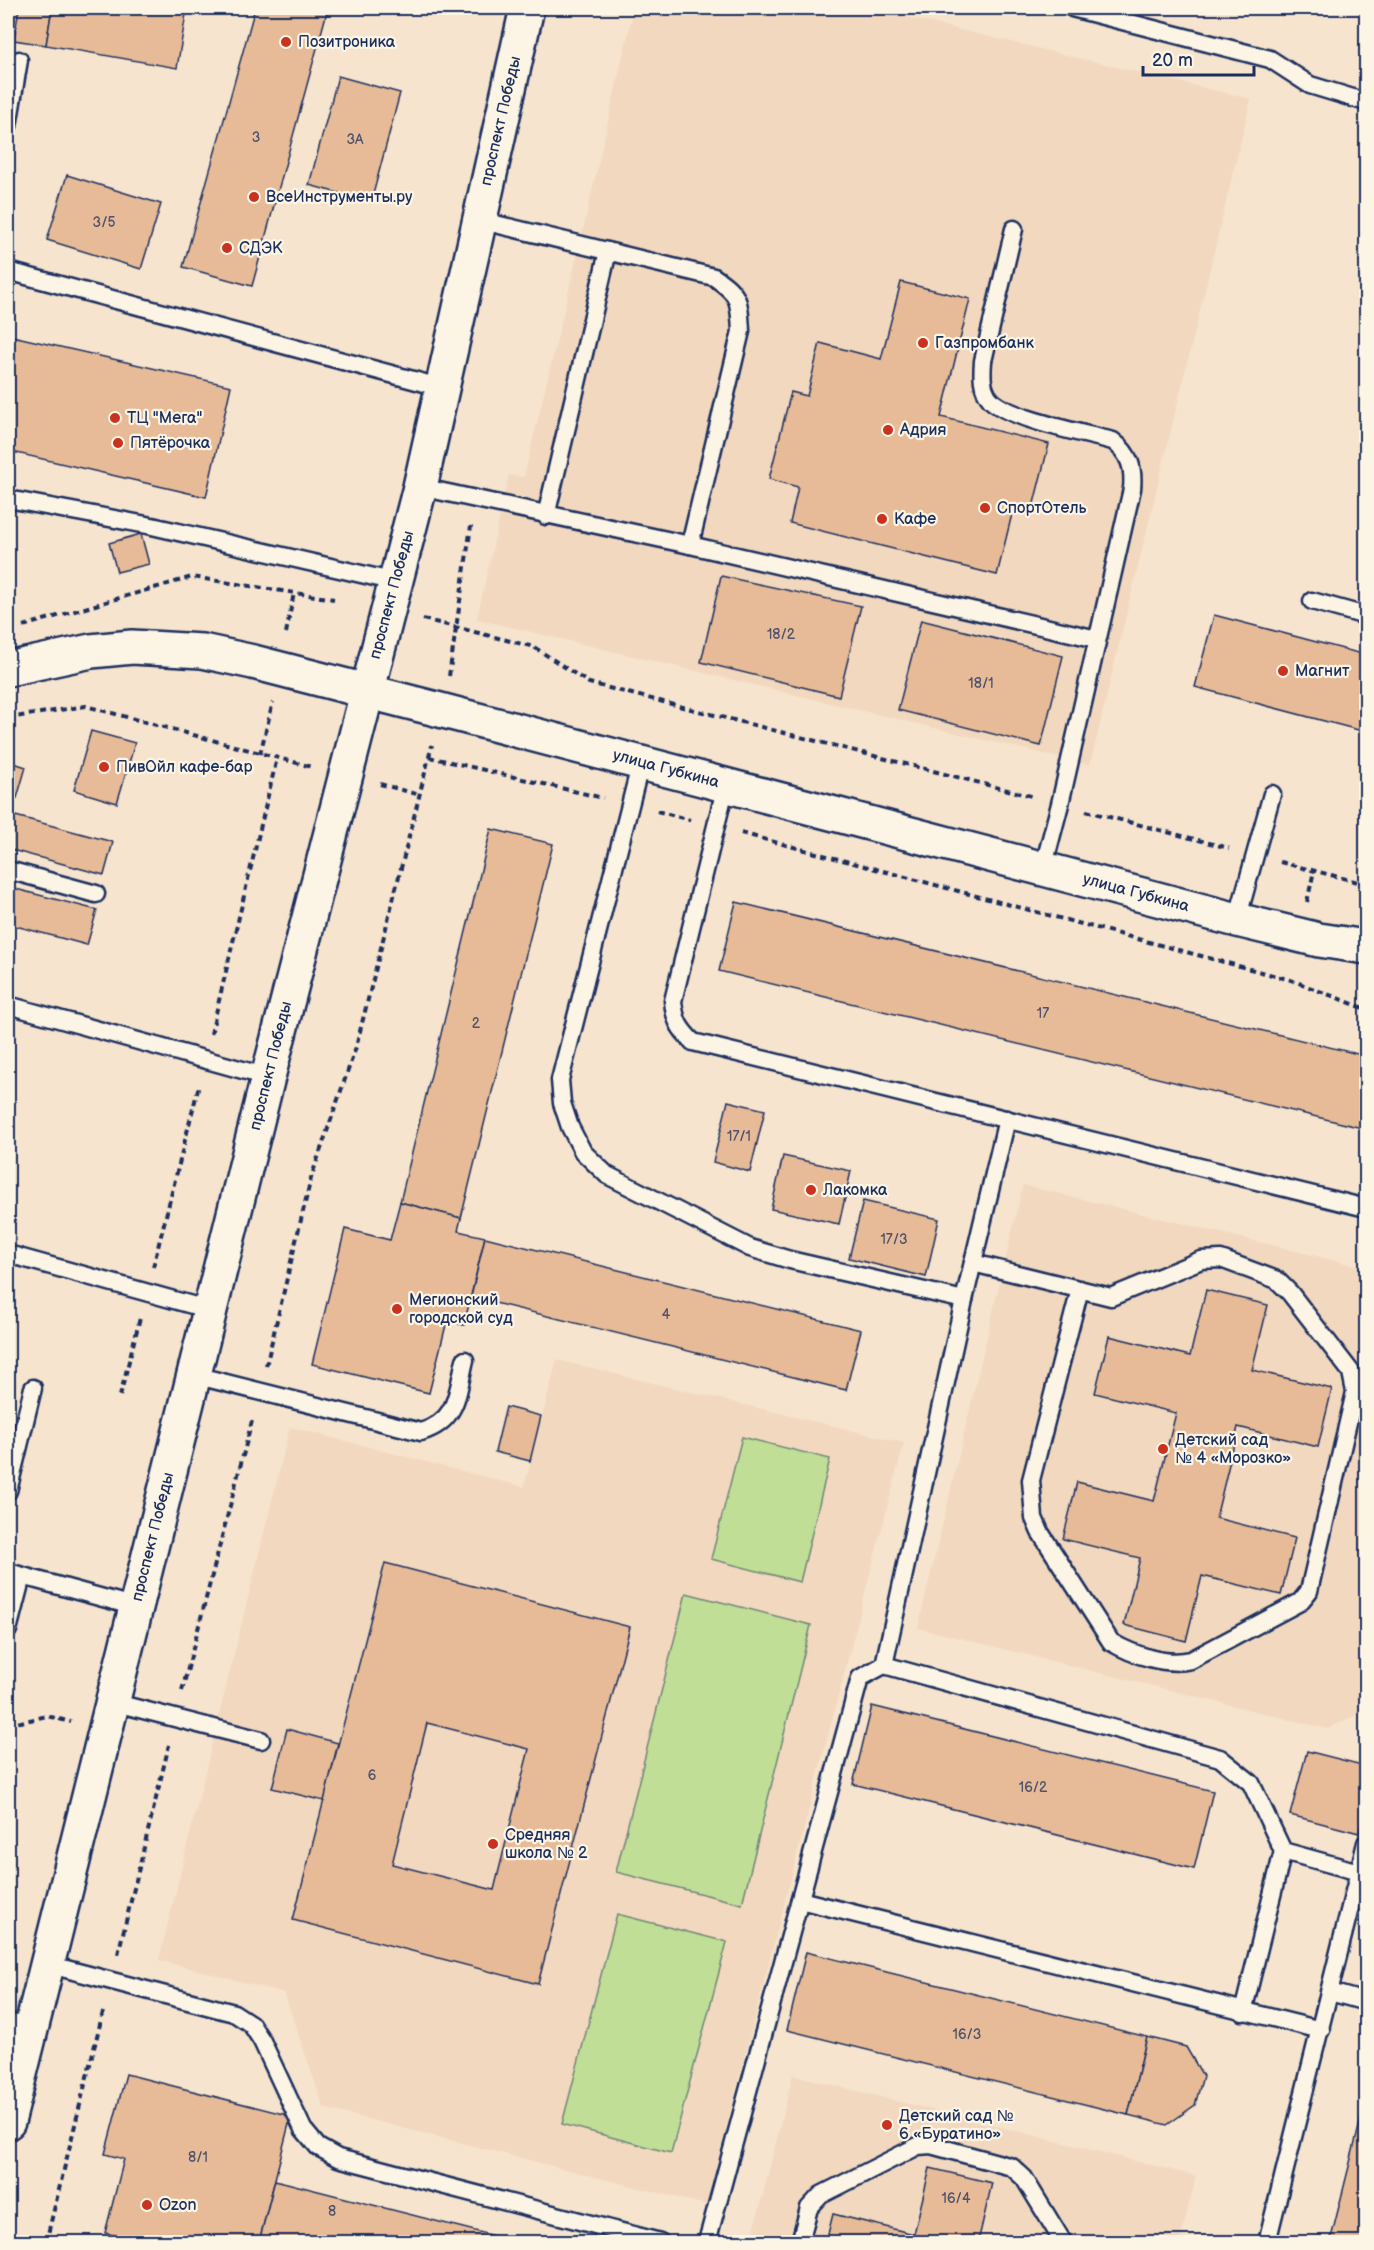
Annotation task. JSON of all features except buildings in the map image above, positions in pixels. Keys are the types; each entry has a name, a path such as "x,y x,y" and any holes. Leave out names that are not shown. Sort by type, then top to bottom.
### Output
{"street":[{"name":"проспект Победы","path":"8,2122 19,2025 47,1964 268,1077 420,487 527,8"},
{"name":"улица Губкина","path":"8,669 91,651 132,647 202,651 253,662 641,762 1237,920 1319,940 1366,948"},
{"name":"улица Губкина","path":"1319,940 1366,959"}],"lane":[{"path":"1071,8 1270,59 1310,85 1366,102"},
{"path":"8,126 19,60"},
{"path":"479,220 714,277 733,290 740,306 741,331 690,545"},
{"path":"1014,229 983,361 982,382 991,400 1012,413 1113,441 1124,449 1134,472 1060,804 1042,869"},
{"path":"546,516 608,251"},
{"path":"8,271 443,387"},
{"path":"420,487 546,516 690,545 1097,639"},
{"path":"8,499 152,526 396,582"},
{"path":"1312,601 1366,616"},
{"path":"641,762 560,1080 562,1103 570,1127 583,1152 607,1175 750,1248 790,1260 964,1300"},
{"path":"726,785 673,1001 675,1017 681,1030 693,1042 1366,1208"},
{"path":"1237,920 1272,794"},
{"path":"8,870 96,894"},
{"path":"8,1005 268,1077"},
{"path":"884,1665 964,1300 1007,1119"},
{"path":"8,1254 210,1310"},
{"path":"973,1263 1080,1289 1111,1297 1201,1260 1221,1259 1277,1280 1290,1293 1351,1372 1355,1392 1309,1591 1300,1602 1191,1660 1178,1663 1167,1661 1126,1651 1111,1642 1040,1532 1034,1518 1031,1480 1080,1289"},
{"path":"194,1375 421,1432 436,1428 447,1418 454,1407 465,1360"},
{"path":"8,1491 33,1388"},
{"path":"8,1630 15,1574 136,1607"},
{"path":"707,2242 860,1677 884,1665 1220,1758 1251,1783 1283,1851 1243,2012"},
{"path":"112,1702 261,1740"},
{"path":"1267,2242 1366,1843"},
{"path":"1283,1851 1359,1872"},
{"path":"800,1900 1321,2030"},
{"path":"47,1964 234,2013 251,2024 262,2041 303,2129 318,2147 338,2158 660,2242"},
{"path":"1330,1992 1366,2002"},
{"path":"800,2242 809,2208 821,2195 918,2146 931,2145 1012,2167 1024,2178 1063,2242"}],"path":[{"path":"474,500 456,628 534,647 589,683 1366,885"},
{"path":"19,627 192,577 294,593"},
{"path":"8,718 86,706 260,754"},
{"path":"429,757 630,804 1291,980 1366,1009"},
{"path":"45,2242 311,1178 356,1047 420,795"}],"shaded area":[{"path":"634,8 868,8 1251,99 1090,765 477,619 509,475 524,477"},
{"name":"Детский сад № 4 «Морозко»","path":"1023,1185 1366,1268 1366,1694 1362,1712 1328,1729 918,1628"},
{"name":"Средняя школа № 2","path":"557,1360 904,1443 706,2205 324,2108 284,1993 159,1960 290,1427 524,1487"},
{"name":"Детский сад № 6 «Буратино»","path":"793,2075 1196,2176 1180,2242 751,2242"}],"green space":[{"path":"742,1437 830,1459 800,1582 711,1559"},
{"path":"686,1593 811,1625 742,1904 616,1872"},
{"path":"617,1914 727,1942 671,2153 562,2124"}],"place":[{"name":"Позитроника","path":"286,42"},
{"name":"ВсеИнструменты.ру","path":"254,197"},
{"name":"СДЭК","path":"227,248"},
{"name":"Газпромбанк","path":"923,343"},
{"name":"ТЦ \"Мега\"","path":"115,418"},
{"name":"Адрия","path":"888,430"},
{"name":"Пятёрочка","path":"118,443"},
{"name":"СпортОтель","path":"985,508"},
{"name":"Кафе","path":"882,519"},
{"name":"Магнит","path":"1283,671"},
{"name":"ПивОйл кафе-бар","path":"104,767"},
{"name":"Лакомка","path":"811,1190"},
{"name":"Мегионский городской суд","path":"397,1309"},
{"name":"Детский сад № 4 «Морозко»","path":"1163,1449"},
{"name":"Средняя школа № 2","path":"493,1844"},
{"name":"Детский сад № 6 «Буратино»","path":"887,2125"},
{"name":"Ozon","path":"147,2205"}]}
